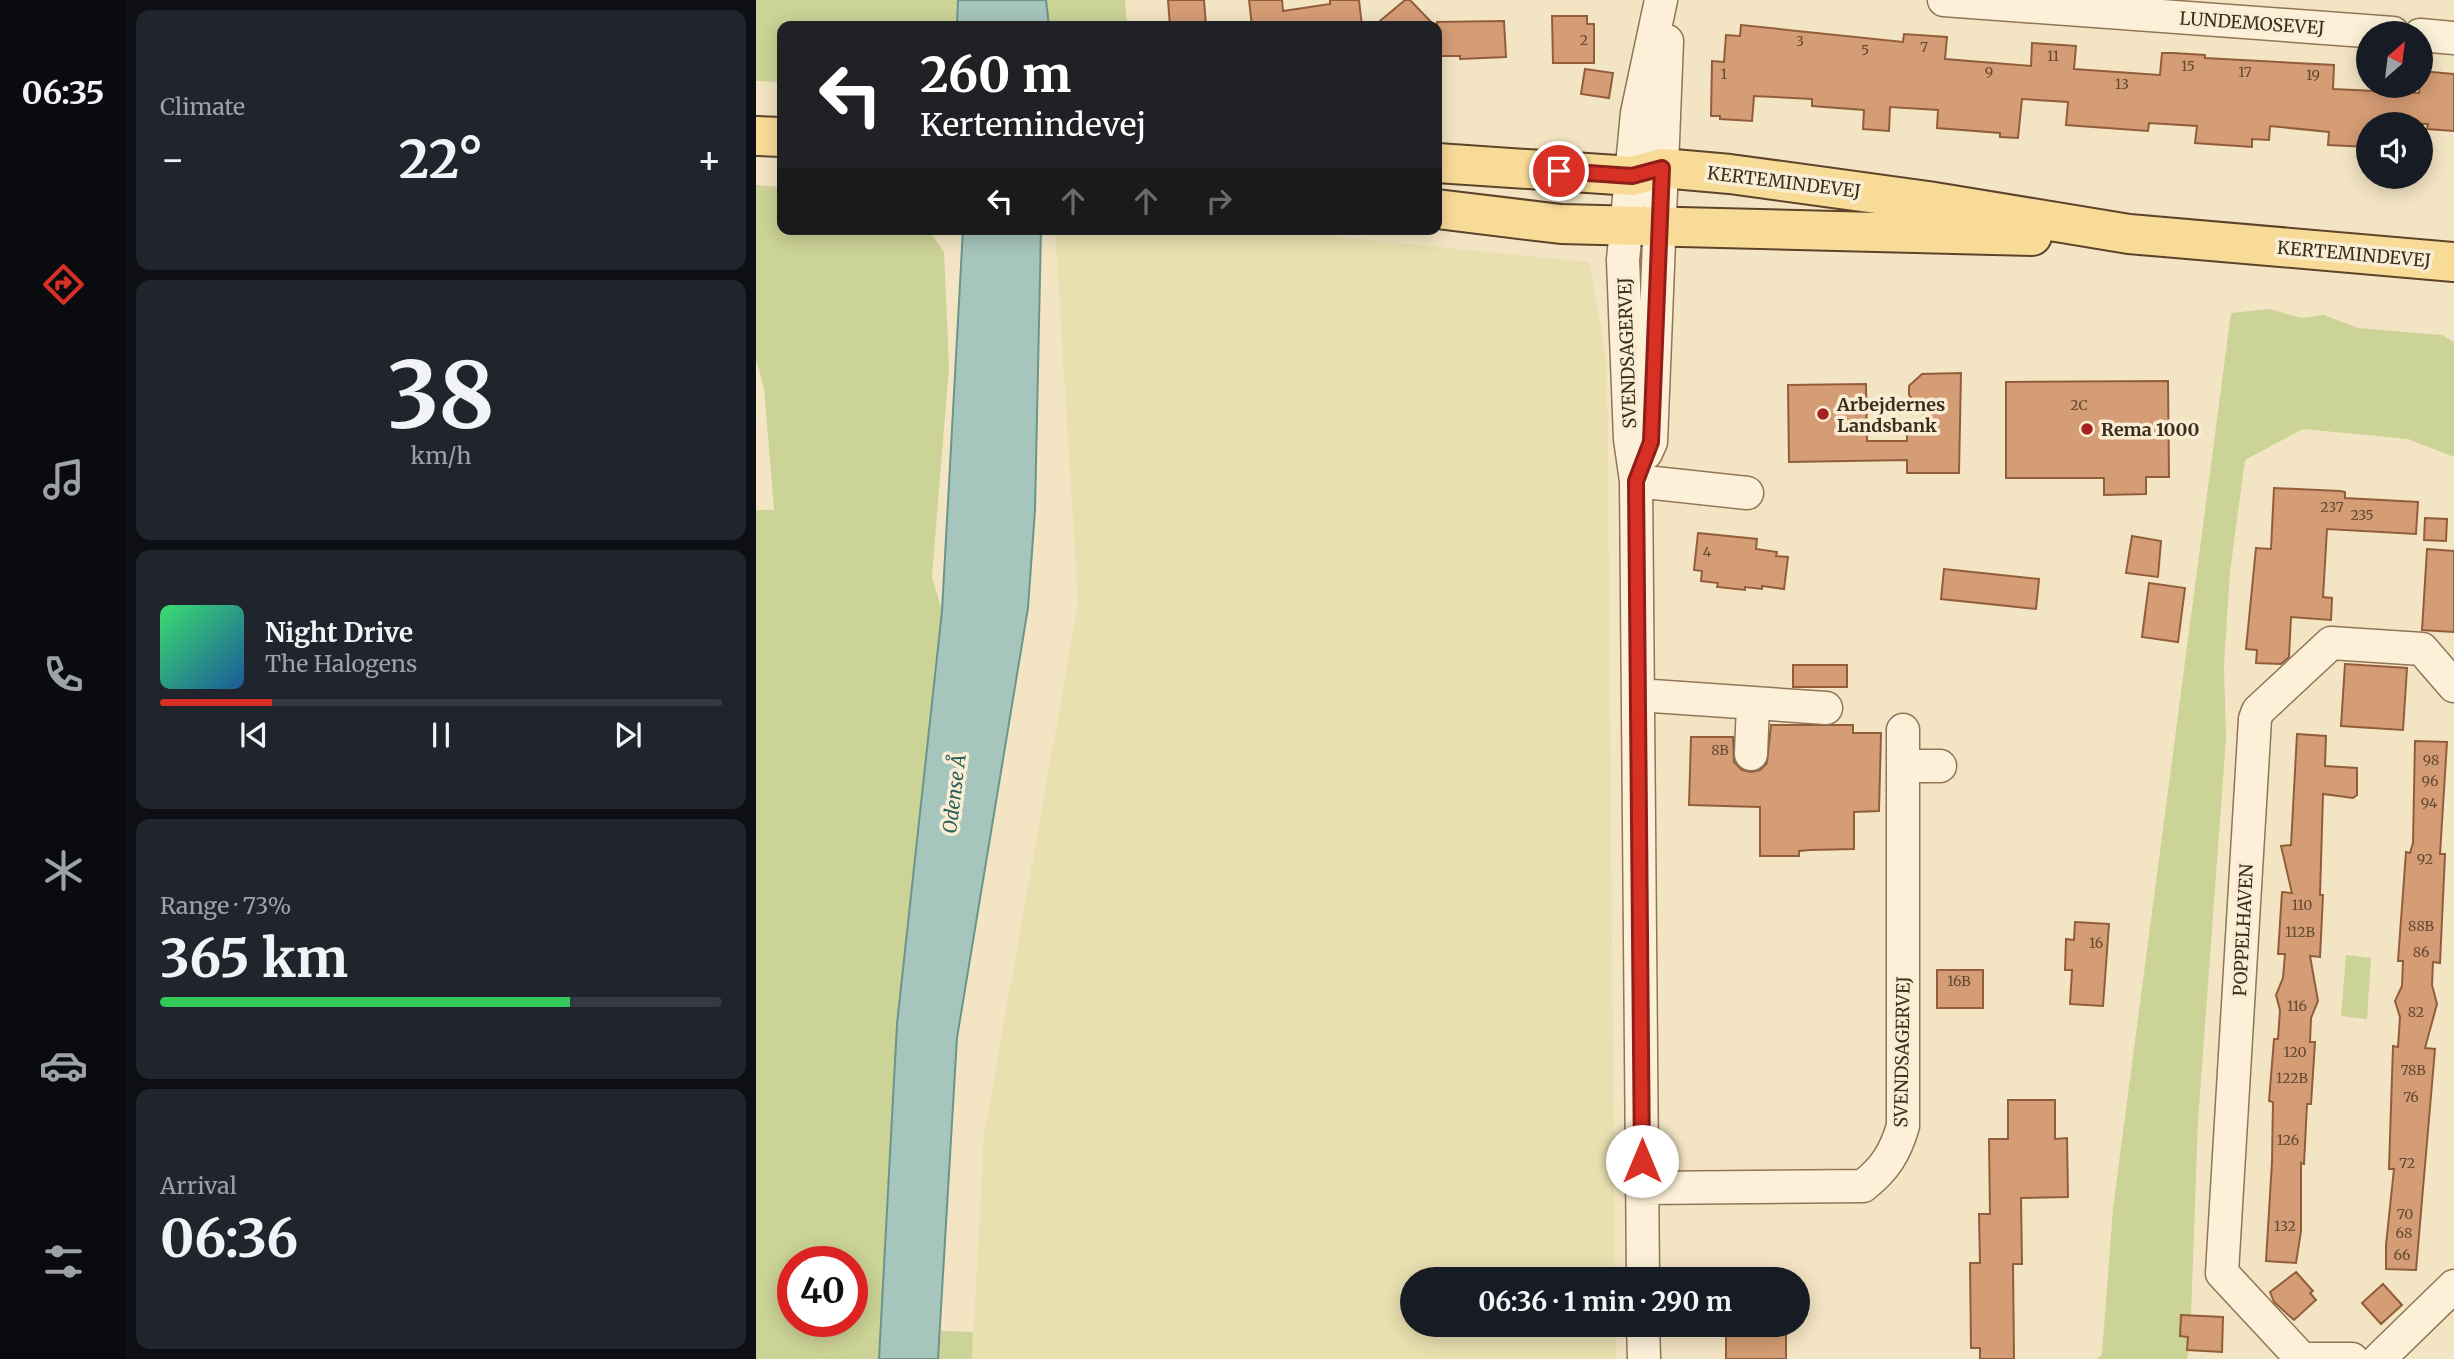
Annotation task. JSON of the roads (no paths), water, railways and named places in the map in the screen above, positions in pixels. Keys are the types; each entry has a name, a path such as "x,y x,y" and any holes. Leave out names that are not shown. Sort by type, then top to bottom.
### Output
{"main road":[{"path":"756,136 777,138"},
{"name":"KERTEMINDEVEJ","path":"1442,164 1645,199 1991,237 2129,234"},
{"path":"1442,188 1645,199"},
{"name":"KERTEMINDEVEJ","path":"1442,210 1561,224 1645,199 1928,201 2129,234 2454,262"}],"street":[{"name":"SVENDSAGERVEJ","path":"1643,1267 1636,481 1651,442 1645,199 1664,0"},
{"name":"LUNDEMOSEVEJ","path":"1944,0 2049,4 2356,30"},
{"path":"2433,36 2454,38"},
{"path":"1636,481 1747,493"},
{"name":"POPPELHAVEN","path":"2300,1359 2222,1273 2255,719 2258,711 2331,643 2422,649 2454,686"},
{"path":"1638,695 1826,708"},
{"path":"1751,754 1753,704"},
{"name":"SVENDSAGERVEJ","path":"1642,1188 1863,1186 1882,1171 1896,1150 1903,1126 1903,730"},
{"path":"1903,766 1940,766"},
{"path":"2379,1359 2454,1286"},
{"path":"1643,1337 1644,1359"},
{"path":"2300,1359 2352,1359"}],"water":[{"path":"958,0 1046,0 1048,21 957,21"},
{"name":"Odense Å","path":"963,235 1041,235 1035,510 1028,608 957,1038 938,1359 879,1359 897,1024 942,611"}],"place":[{"name":"Arbejdernes Landsbank","path":"1823,414"},
{"name":"Rema 1000","path":"2087,429"}]}
